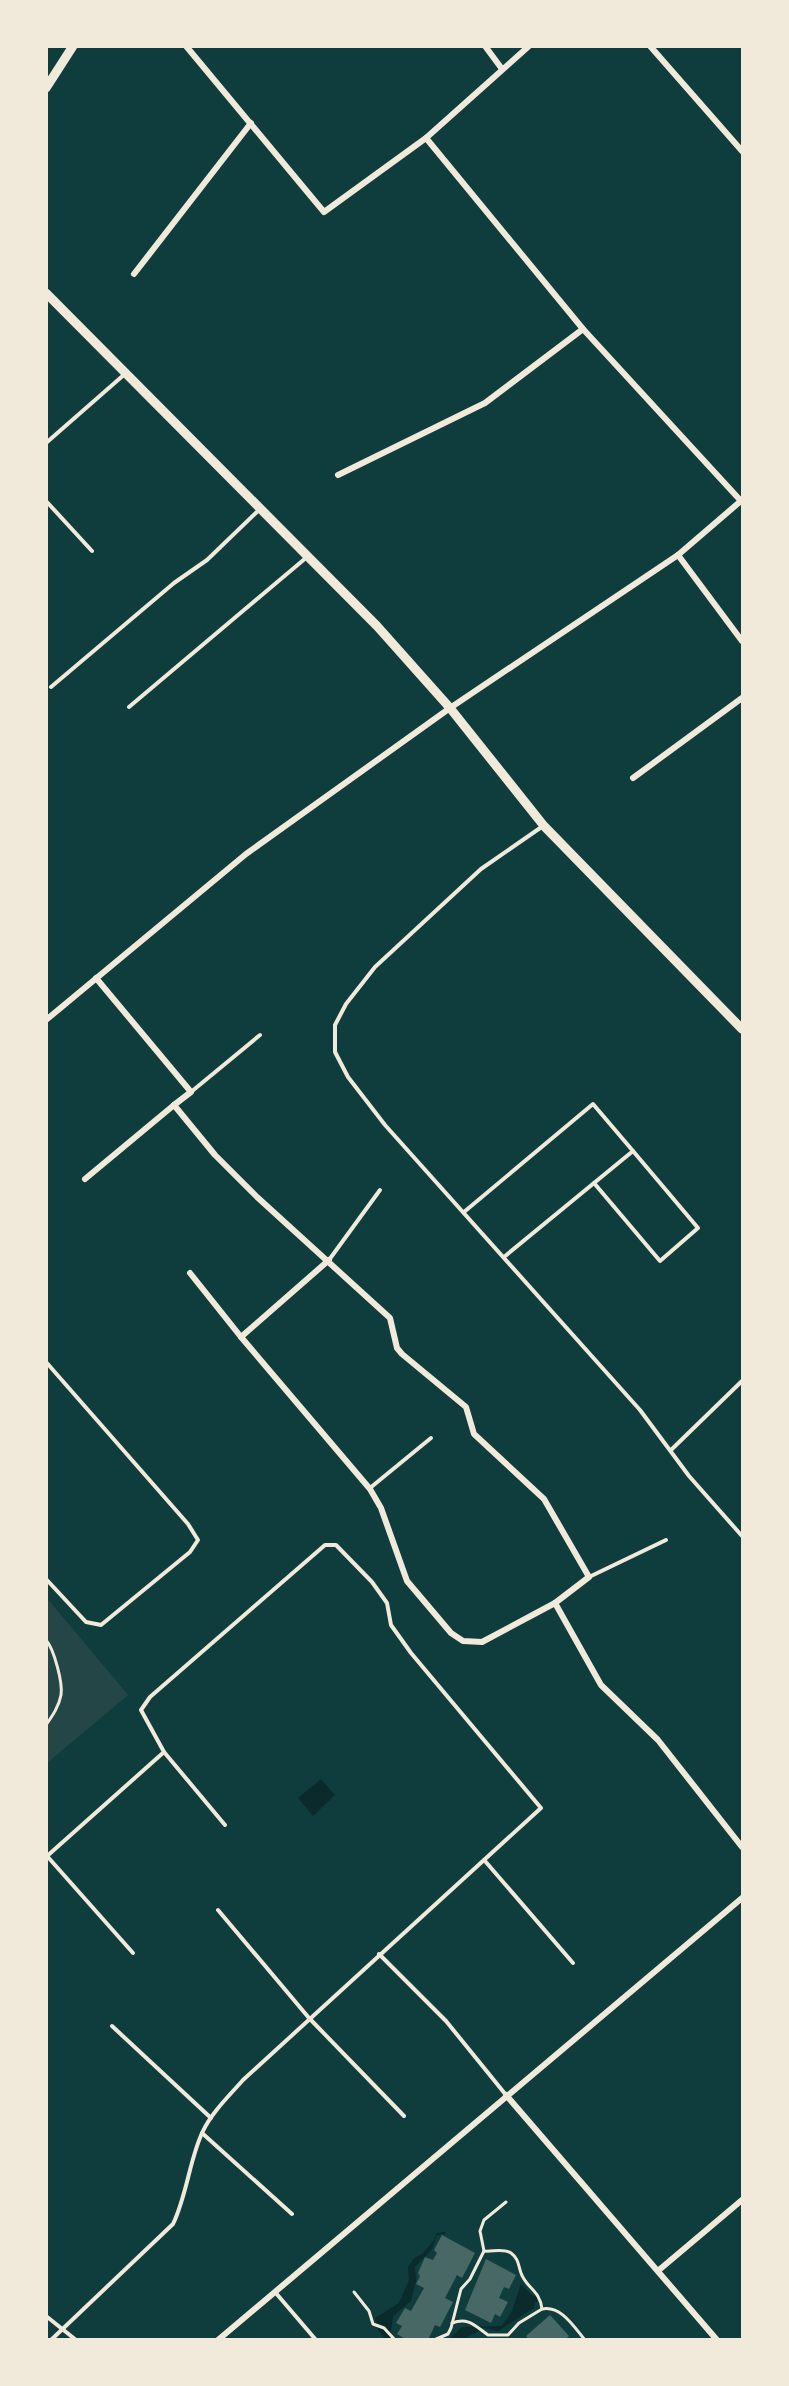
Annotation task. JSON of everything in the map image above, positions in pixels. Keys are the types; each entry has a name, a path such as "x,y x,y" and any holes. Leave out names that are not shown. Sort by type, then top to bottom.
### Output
{"street":[{"path":"46,88 73,46"},
{"path":"186,46 324,212 426,138 529,46"},
{"path":"485,46 502,69"},
{"path":"650,46 742,151"},
{"path":"134,274 250,123"},
{"path":"46,1020 246,854 450,708 678,555 742,501 583,329 426,138"},
{"path":"46,293 377,626 450,708 544,826 742,1029"},
{"path":"338,475 485,403 583,329"},
{"path":"678,555 742,641"},
{"path":"633,778 742,698"},
{"path":"85,1179 192,1092 96,978"},
{"path":"174,1105 215,1155 257,1197 329,1260 390,1318 397,1348 402,1354 466,1407 474,1434 544,1498 589,1578 555,1603 482,1642 463,1641 451,1633 407,1581 381,1508 370,1489 190,1273"},
{"path":"241,1336 329,1260"},
{"path":"555,1603 601,1685 658,1740 742,1847"},
{"path":"218,2340 742,1898"},
{"path":"506,2095 717,2340"},
{"path":"659,2271 742,2200"}],"lane":[{"path":"46,443 127,373"},
{"path":"46,501 92,551"},
{"path":"51,687 174,583 207,560 261,508"},
{"path":"129,707 308,556"},
{"path":"544,826 481,869 375,967 346,1004 335,1025 335,1052 348,1077 385,1125 504,1257 742,1536"},
{"path":"192,1092 260,1035"},
{"path":"464,1212 593,1104 698,1228 660,1261 594,1183"},
{"path":"504,1257 633,1151"},
{"path":"329,1260 380,1190"},
{"path":"46,1362 188,1524 198,1540 182,1559 101,1625 86,1622 46,1579"},
{"path":"671,1450 742,1381"},
{"path":"370,1489 431,1438"},
{"path":"589,1578 666,1540"},
{"path":"51,2340 174,2224 183,2202 202,2133 211,2118 243,2080 541,1808 411,1653 391,1625 387,1603 366,1575 336,1545 325,1545 150,1697 141,1710 164,1752 225,1825"},
{"path":"133,1953 47,1856 164,1752"},
{"path":"485,1861 573,1963"},
{"path":"218,1910 309,2018 404,2116"},
{"path":"379,1954 446,2021 506,2095"},
{"path":"112,2026 211,2118"},
{"path":"202,2133 292,2214"},
{"path":"274,2291 316,2340"},
{"path":"46,2316 76,2340"}],"path":[{"path":"46,1640 52,1647 62,1693 56,1710 46,1725"},
{"path":"434,2340 448,2334 461,2289 470,2279 484,2251 480,2230 484,2220 506,2202"},
{"path":"484,2251 504,2250 511,2253 519,2262 521,2274 537,2292 542,2309"},
{"path":"354,2292 369,2312 373,2324 394,2338"},
{"path":"452,2323 461,2320 476,2324 484,2333 508,2335 519,2323 542,2309 548,2308 566,2317 585,2340"}],"shaded area":[{"path":"46,1597 128,1695 47,1763 46,1763"},
{"path":"321,1779 335,1795 313,1816 298,1798"},
{"path":"445,2232 446,2234 437,2235 432,2249 415,2267 416,2281 411,2301 393,2316 390,2339 385,2339 378,2330 375,2318 399,2303 409,2280 408,2267 414,2258 422,2254 434,2240 437,2233"},
{"path":"521,2284 533,2296 537,2295 538,2301 535,2302 534,2308 498,2331 484,2328 466,2338 448,2340 462,2327 502,2326 512,2311"}],"building":[{"path":"442,2235 475,2253 462,2278 457,2275 445,2298 453,2302 440,2327 435,2325 428,2340 407,2340 397,2334 402,2326 396,2323 405,2308 411,2311 424,2288 416,2284 420,2276 418,2273 425,2257 433,2260 437,2253 434,2250"},
{"path":"486,2259 516,2275 509,2289 504,2287 499,2298 508,2302 500,2317 495,2314 491,2323 465,2310"},
{"path":"550,2315 569,2336 565,2340 529,2340 526,2336"}]}
